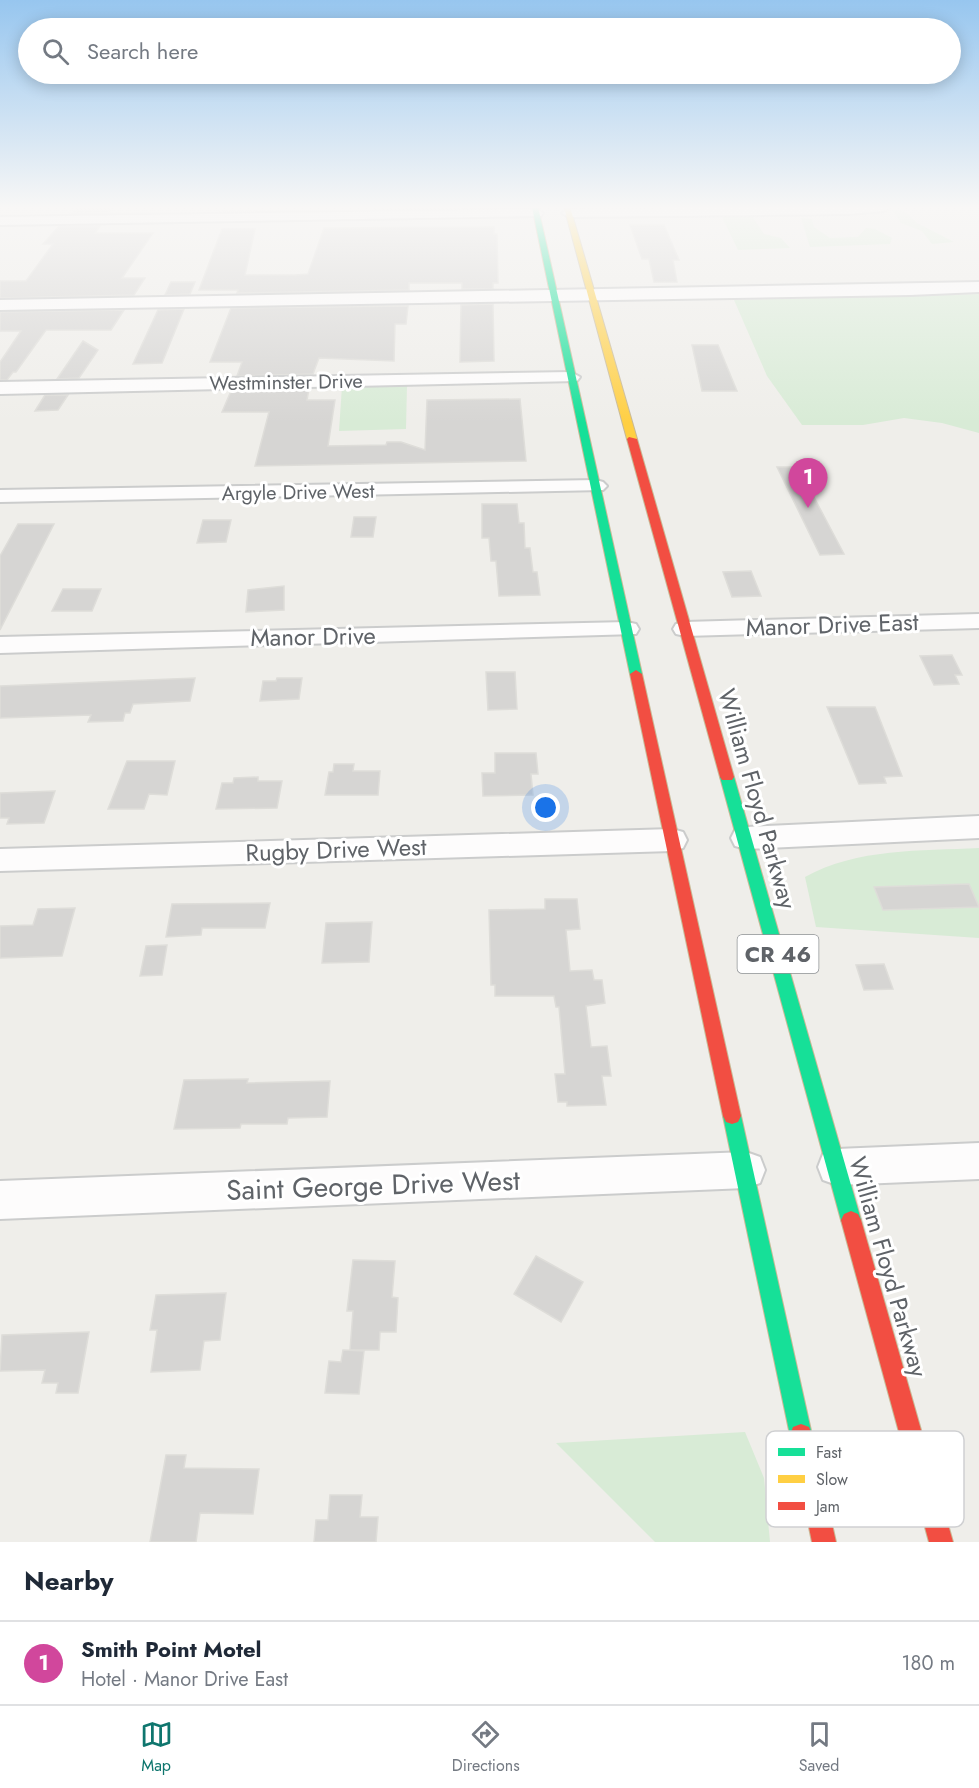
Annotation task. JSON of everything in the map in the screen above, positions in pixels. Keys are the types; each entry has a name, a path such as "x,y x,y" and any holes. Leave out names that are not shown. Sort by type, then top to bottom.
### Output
{"highway":[{"name":"CR 46","path":"550,279 746,1170 801,1431"},
{"name":"William Floyd Parkway","path":"589,279 910,1431"},
{"name":"CR 46","path":"821,1527 824,1542"},
{"name":"William Floyd Parkway","path":"937,1527 941,1542"}],"street":[{"path":"0,305 979,287"},
{"name":"Westminster Drive","path":"0,388 571,377"},
{"name":"Argyle Drive West","path":"0,496 596,486"},
{"name":"Manor Drive East","path":"685,629 979,621"},
{"name":"Manor Drive","path":"0,645 627,629"},
{"path":"746,838 979,827"},
{"name":"Rugby Drive West","path":"0,860 672,840"},
{"path":"837,1167 979,1161"},
{"name":"Saint George Drive West","path":"0,1200 746,1170"}],"green space":[{"path":"979,294 979,433 942,423 904,418 863,425 802,425 767,376 734,300"},
{"path":"407,385 406,429 339,431 342,386"},
{"path":"979,848 979,938 816,927 805,877 846,861 868,856 912,851"},
{"path":"745,1432 764,1478 766,1527 769,1527 770,1542 655,1542 556,1443"}],"building":[{"path":"27,279 144,279 134,295 0,298 0,281 26,281"},
{"path":"203,279 498,279 498,283 493,283 493,289 462,289 462,283 409,283 409,290 237,293 238,290 199,290"},
{"path":"653,279 676,279 677,282 654,282"},
{"path":"171,282 195,282 190,294 165,295"},
{"path":"493,304 494,361 460,362 461,305"},
{"path":"408,306 406,324 395,324 394,361 319,358 313,374 237,376 242,362 210,362 231,308"},
{"path":"184,309 162,363 133,364 158,310"},
{"path":"124,310 111,330 46,330 16,372 13,372 7,380 0,380 0,362 21,331 0,331 0,312"},
{"path":"83,341 98,350 79,378 57,379"},
{"path":"692,345 718,345 737,391 702,391"},
{"path":"309,389 307,400 335,400 328,446 386,445 387,442 401,442 425,450 427,400 520,399 526,461 255,466 269,412 222,412 231,391"},
{"path":"45,395 68,395 58,410 35,411"},
{"path":"777,467 798,467 844,554 820,555"},
{"path":"482,504 517,504 519,523 524,523 525,548 530,548 533,572 537,572 540,595 499,596 496,561 491,561 489,538 482,538"},
{"path":"354,517 376,517 373,537 351,537"},
{"path":"203,520 231,520 226,542 197,543"},
{"path":"18,524 54,524 0,630 0,556"},
{"path":"751,571 761,596 732,597 723,572"},
{"path":"284,586 284,610 246,612 248,590"},
{"path":"63,589 101,589 92,611 52,611"},
{"path":"952,655 962,675 955,675 959,684 934,685 920,656"},
{"path":"486,672 515,672 517,709 488,710"},
{"path":"195,678 190,701 133,704 130,713 125,713 123,721 88,722 91,715 0,718 0,686"},
{"path":"277,678 302,678 299,699 260,701 263,681 276,681"},
{"path":"827,707 875,707 902,776 884,777 886,783 859,784"},
{"path":"495,753 536,753 538,774 531,774 533,795 483,796 482,773 495,773"},
{"path":"127,761 175,761 167,795 149,794 144,809 108,809"},
{"path":"334,764 354,764 353,771 380,771 378,795 325,795 329,772 333,772"},
{"path":"258,777 258,781 282,781 277,808 216,809 222,783 233,783 234,778"},
{"path":"55,791 44,823 7,824 9,818 0,818 0,793"},
{"path":"969,884 979,907 883,910 874,887"},
{"path":"545,899 577,899 580,929 566,930 570,971 592,970 594,980 602,980 605,1003 586,1006 591,1047 607,1046 611,1076 602,1076 606,1105 567,1106 567,1102 558,1102 555,1074 565,1074 559,1007 556,1007 554,996 495,996 495,985 491,985 489,910 545,909"},
{"path":"270,903 265,928 202,928 201,935 166,937 172,904"},
{"path":"75,908 62,956 0,958 0,926 33,925 38,909"},
{"path":"372,922 369,962 322,963 326,923"},
{"path":"167,945 162,975 140,976 146,946"},
{"path":"884,964 893,989 864,990 856,965"},
{"path":"248,1079 247,1083 330,1081 327,1117 288,1118 287,1124 241,1124 240,1128 174,1129 184,1080"},
{"path":"536,1256 583,1282 561,1322 514,1294"},
{"path":"353,1260 395,1261 392,1297 398,1298 396,1332 380,1332 379,1350 350,1350 353,1311 347,1311"},
{"path":"226,1293 220,1340 204,1341 200,1370 151,1372 157,1330 150,1330 156,1295"},
{"path":"89,1332 78,1393 56,1393 58,1383 42,1383 45,1370 0,1371 2,1335"},
{"path":"343,1350 364,1351 359,1394 325,1393 329,1361 341,1362"},
{"path":"166,1455 186,1455 184,1468 259,1469 253,1514 200,1513 196,1542 150,1542"},
{"path":"330,1495 362,1495 360,1517 378,1517 376,1542 314,1542 316,1520 328,1520"}],"traffic: fast":[{"path":"551,279 636,674"},
{"path":"727,777 851,1220"},
{"path":"732,1116 800,1431"}],"traffic: slow":[{"path":"587,279 632,439"}],"traffic: jam":[{"path":"632,439 727,777"},
{"path":"636,674 732,1116"},
{"path":"851,1220 910,1431"},
{"path":"821,1527 824,1542"},
{"path":"937,1527 941,1542"}],"place":[{"name":"Smith Point Motel","path":"808,508"}]}
